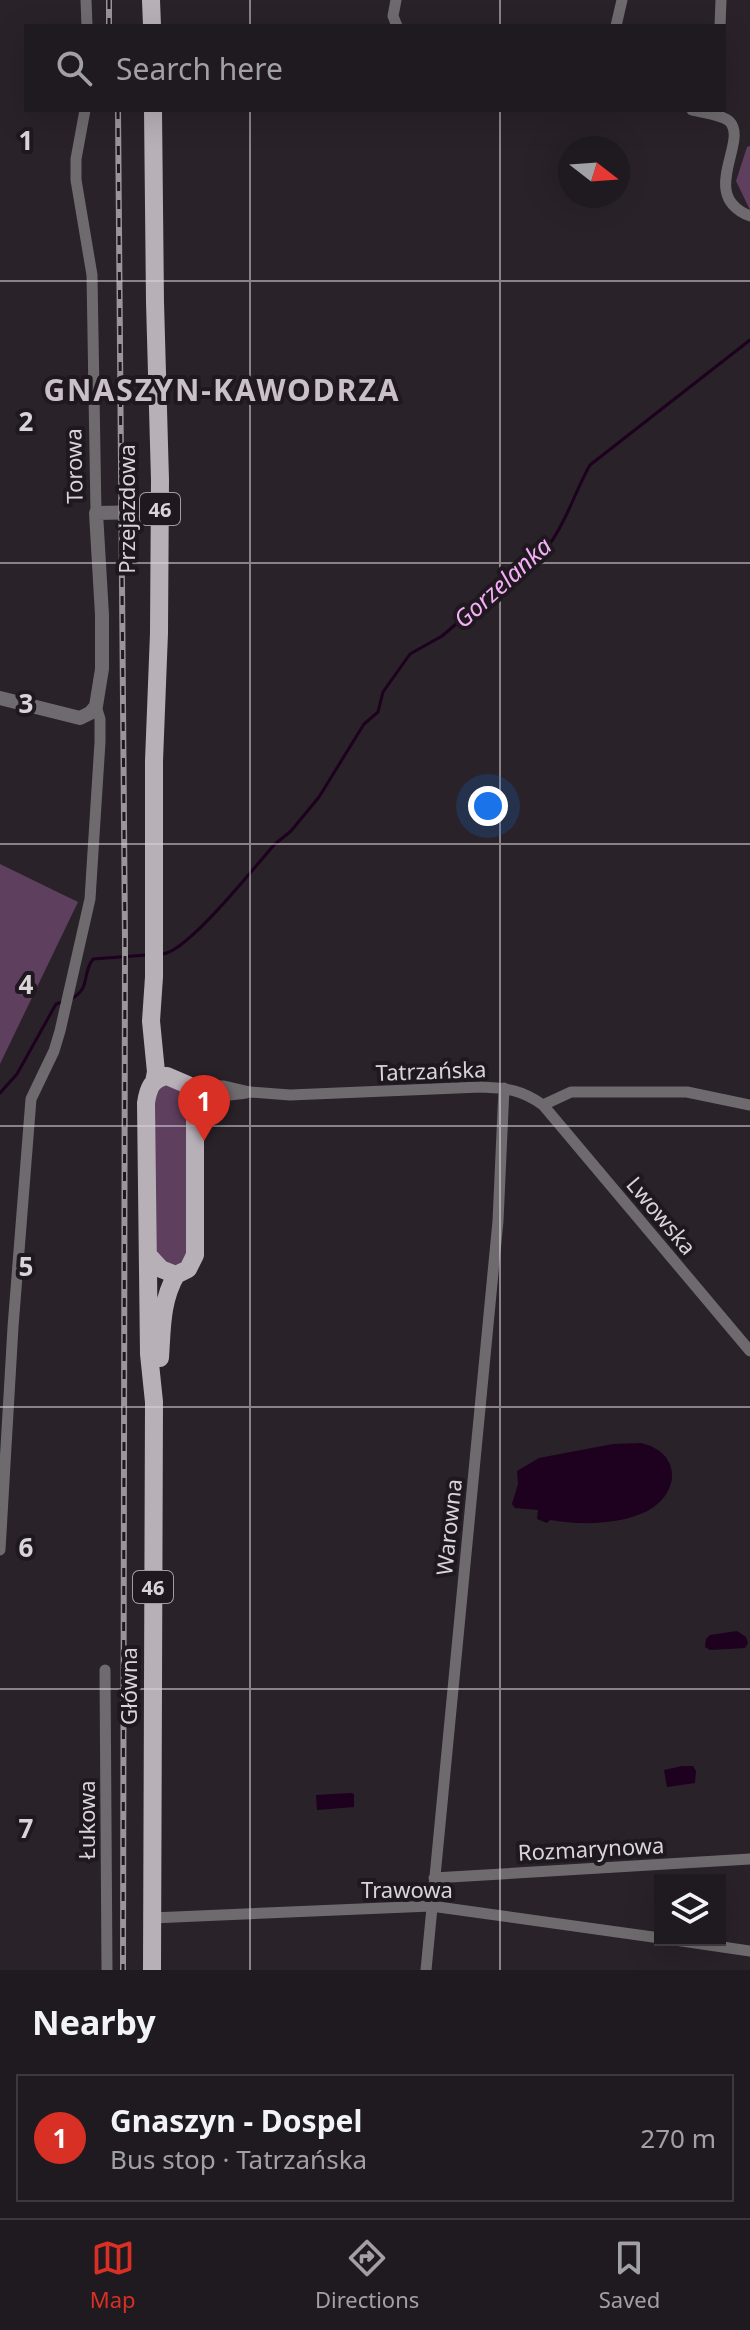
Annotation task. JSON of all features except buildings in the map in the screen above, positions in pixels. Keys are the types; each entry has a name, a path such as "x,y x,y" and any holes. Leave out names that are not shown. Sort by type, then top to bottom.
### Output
{"main road":[{"path":"151,0 152,24"},
{"name":"Przejazdowa","path":"153,112 160,480 151,1021 156,1072 154,1082"},
{"name":"Przejazdowa","path":"155,302 149,369 150,636 155,715"},
{"name":"Przejazdowa","path":"154,983 167,1063 181,1081"},
{"path":"154,1082 160,1077 181,1081"},
{"name":"46","path":"176,1275 188,1269 195,1255 195,1102 181,1081"},
{"name":"46","path":"149,1256 146,1103 148,1090 154,1082"},
{"path":"149,1256 161,1269 176,1275"},
{"name":"Główna","path":"149,1256 149,1354 154,1402"},
{"name":"Główna","path":"152,1970 154,1402 163,1311 176,1275"}],"street":[{"path":"86,0 87,24"},
{"path":"396,0 393,16 396,24"},
{"path":"616,24 622,0"},
{"path":"720,24 721,0"},
{"name":"Torowa","path":"85,112 76,159 76,180 92,275 96,513 102,615 102,669 96,706"},
{"path":"700,112 725,118 733,124 736,138 726,179 727,193 743,213 750,216"},
{"path":"96,513 150,512"},
{"path":"0,698 80,718 96,706"},
{"path":"0,1550 31,1099 54,1051 65,1014 90,899 100,742 100,719 96,706"},
{"name":"Tatrzańska","path":"181,1081 290,1095 504,1088 527,1093 543,1105"},
{"name":"Warowna","path":"426,1970 498,1221 504,1088"},
{"name":"Tatrzańska","path":"195,1111 200,1104 214,1097 250,1092"},
{"path":"543,1105 571,1092 687,1092 750,1105"},
{"name":"Lwowska","path":"543,1105 750,1351"},
{"name":"Łukowa","path":"105,1670 107,1970"},
{"name":"Rozmarynowa","path":"434,1878 750,1859"},
{"name":"Trawowa","path":"152,1918 431,1906 654,1937"},
{"path":"716,1946 750,1951"}],"shaded area":[{"path":"750,146 750,210 736,181 747,147"},
{"path":"0,864 78,902 0,1064"},
{"path":"163,1084 179,1090 187,1105 191,1244 182,1261 173,1269 163,1264 154,1249 150,1106"},
{"path":"641,1443 665,1456 672,1476 664,1497 643,1513 609,1522 550,1520 547,1523 537,1519 538,1510 515,1508 512,1504 518,1484 517,1471 539,1458 613,1444"},
{"path":"737,1631 746,1637 748,1643 745,1648 710,1650 705,1647 710,1635"},
{"path":"693,1766 695,1783 667,1787 664,1770"},
{"path":"354,1794 354,1807 317,1810 316,1795"}],"waterway":[{"name":"Gorzelanka","path":"162,954 173,950 203,925 275,844 291,831 319,797 364,724 378,712 383,692 410,654 442,636 549,545 590,465 750,340"},
{"path":"69,1000 84,986 93,959 146,955"},
{"path":"0,1093 17,1074 56,1004 62,1002"}],"railway":[{"path":"109,0 109,24"},
{"path":"118,112 125,939 123,1970"}],"place":[{"name":"Gnaszyn - Dospel","path":"204,1141"}],"district":[{"name":"GNASZYN-KAWODRZA","path":"222,389"}]}
